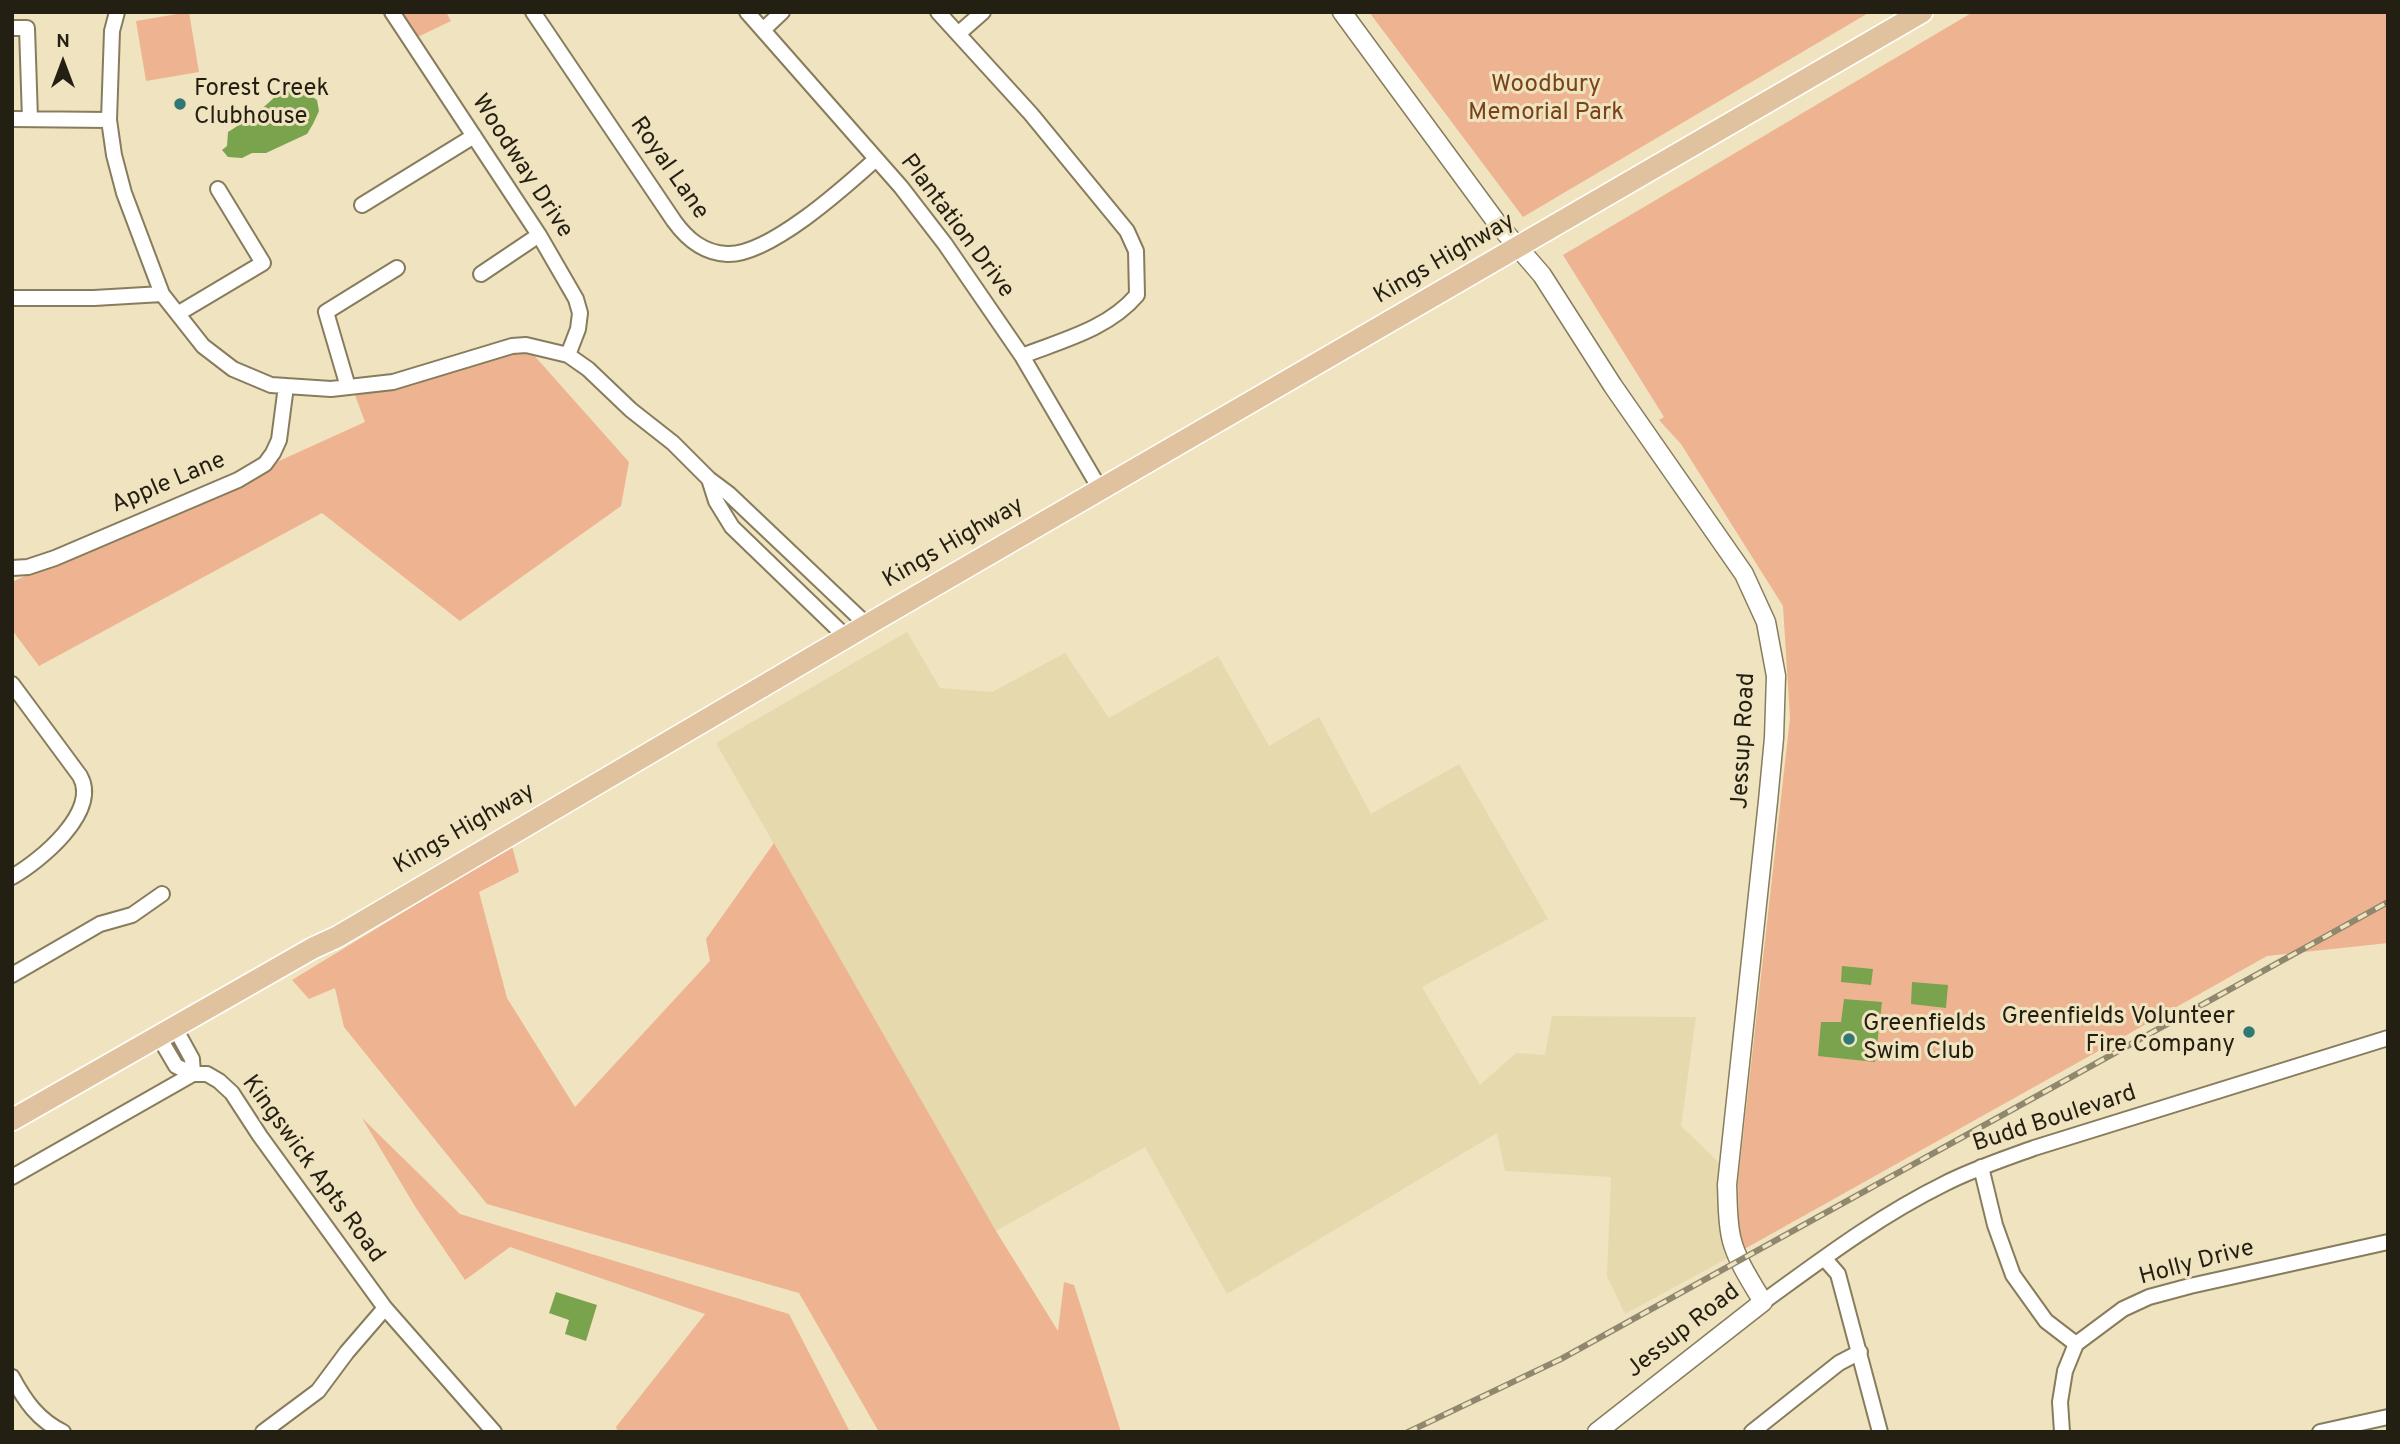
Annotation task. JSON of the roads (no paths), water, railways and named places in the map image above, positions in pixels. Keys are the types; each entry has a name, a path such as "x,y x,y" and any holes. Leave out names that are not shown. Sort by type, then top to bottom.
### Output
{"main road":[{"name":"Kings Highway","path":"12,1120 313,948 337,937 846,637 1922,12"}],"street":[{"path":"117,12 112,31 109,120 114,155 124,193 162,293 202,346 233,369 271,385 331,389 393,382 512,346 526,345 568,355 588,369 631,410 673,443 867,625"},
{"name":"Woodway Drive","path":"392,12 539,235 576,299 580,313 578,329 568,355"},
{"name":"Royal Lane","path":"533,12 674,221 686,237 706,250 729,254 748,250 767,241 836,195 876,159"},
{"name":"Plantation Drive","path":"747,12 876,159 945,244 1022,356 1100,489"},
{"path":"763,30 782,12"},
{"path":"939,12 1057,146 1127,231 1136,251 1137,295 1126,308 1107,323 1022,356"},
{"path":"958,34 982,12"},
{"name":"Jessup Road","path":"1342,12 1497,223 1542,275 1612,386 1725,544 1744,574 1766,622 1776,676 1774,738 1727,1185 1732,1241 1763,1302 1597,1432"},
{"path":"12,28 27,28 30,119"},
{"path":"12,119 109,120"},
{"path":"362,205 474,136"},
{"path":"179,313 263,263 218,189"},
{"path":"481,274 539,235"},
{"path":"348,387 326,312 397,268"},
{"path":"12,298 94,298 162,293"},
{"name":"Apple Lane","path":"12,568 28,567 55,558 238,480 265,464 279,440 286,386"},
{"path":"709,479 716,501 732,527 846,637"},
{"path":"12,684 80,776 86,790 84,804 73,821 33,865 12,877"},
{"path":"12,975 100,924 132,915 162,894"},
{"name":"Kingswick Apts Road","path":"167,1033 176,1066 193,1074 207,1074 232,1093 260,1136 385,1308 495,1432"},
{"name":"Budd Boulevard","path":"1763,1302 1910,1202 1981,1167 2388,1038"},
{"path":"12,1177 193,1074"},
{"path":"1981,1167 1995,1225 2013,1275 2046,1321 2076,1345 2064,1371 2060,1402 2062,1432"},
{"name":"Holly Drive","path":"2076,1345 2123,1309 2149,1297 2388,1242"},
{"path":"1824,1258 1838,1274 1880,1432"},
{"path":"263,1432 318,1391 385,1308"},
{"path":"1752,1432 1839,1363 1860,1352"},
{"path":"12,1377 27,1403 40,1418 63,1432"},
{"path":"2320,1432 2388,1417"}],"railway":[{"path":"1408,1432 1561,1359 2388,902"}],"place":[{"name":"Forest Creek Clubhouse","path":"180,104"},
{"name":"Greenfields Volunteer Fire Company","path":"2249,1032"},
{"name":"Greenfields Swim Club","path":"1849,1039"}],"park label":[{"name":"Woodbury Memorial Park","path":"1546,100"}]}
